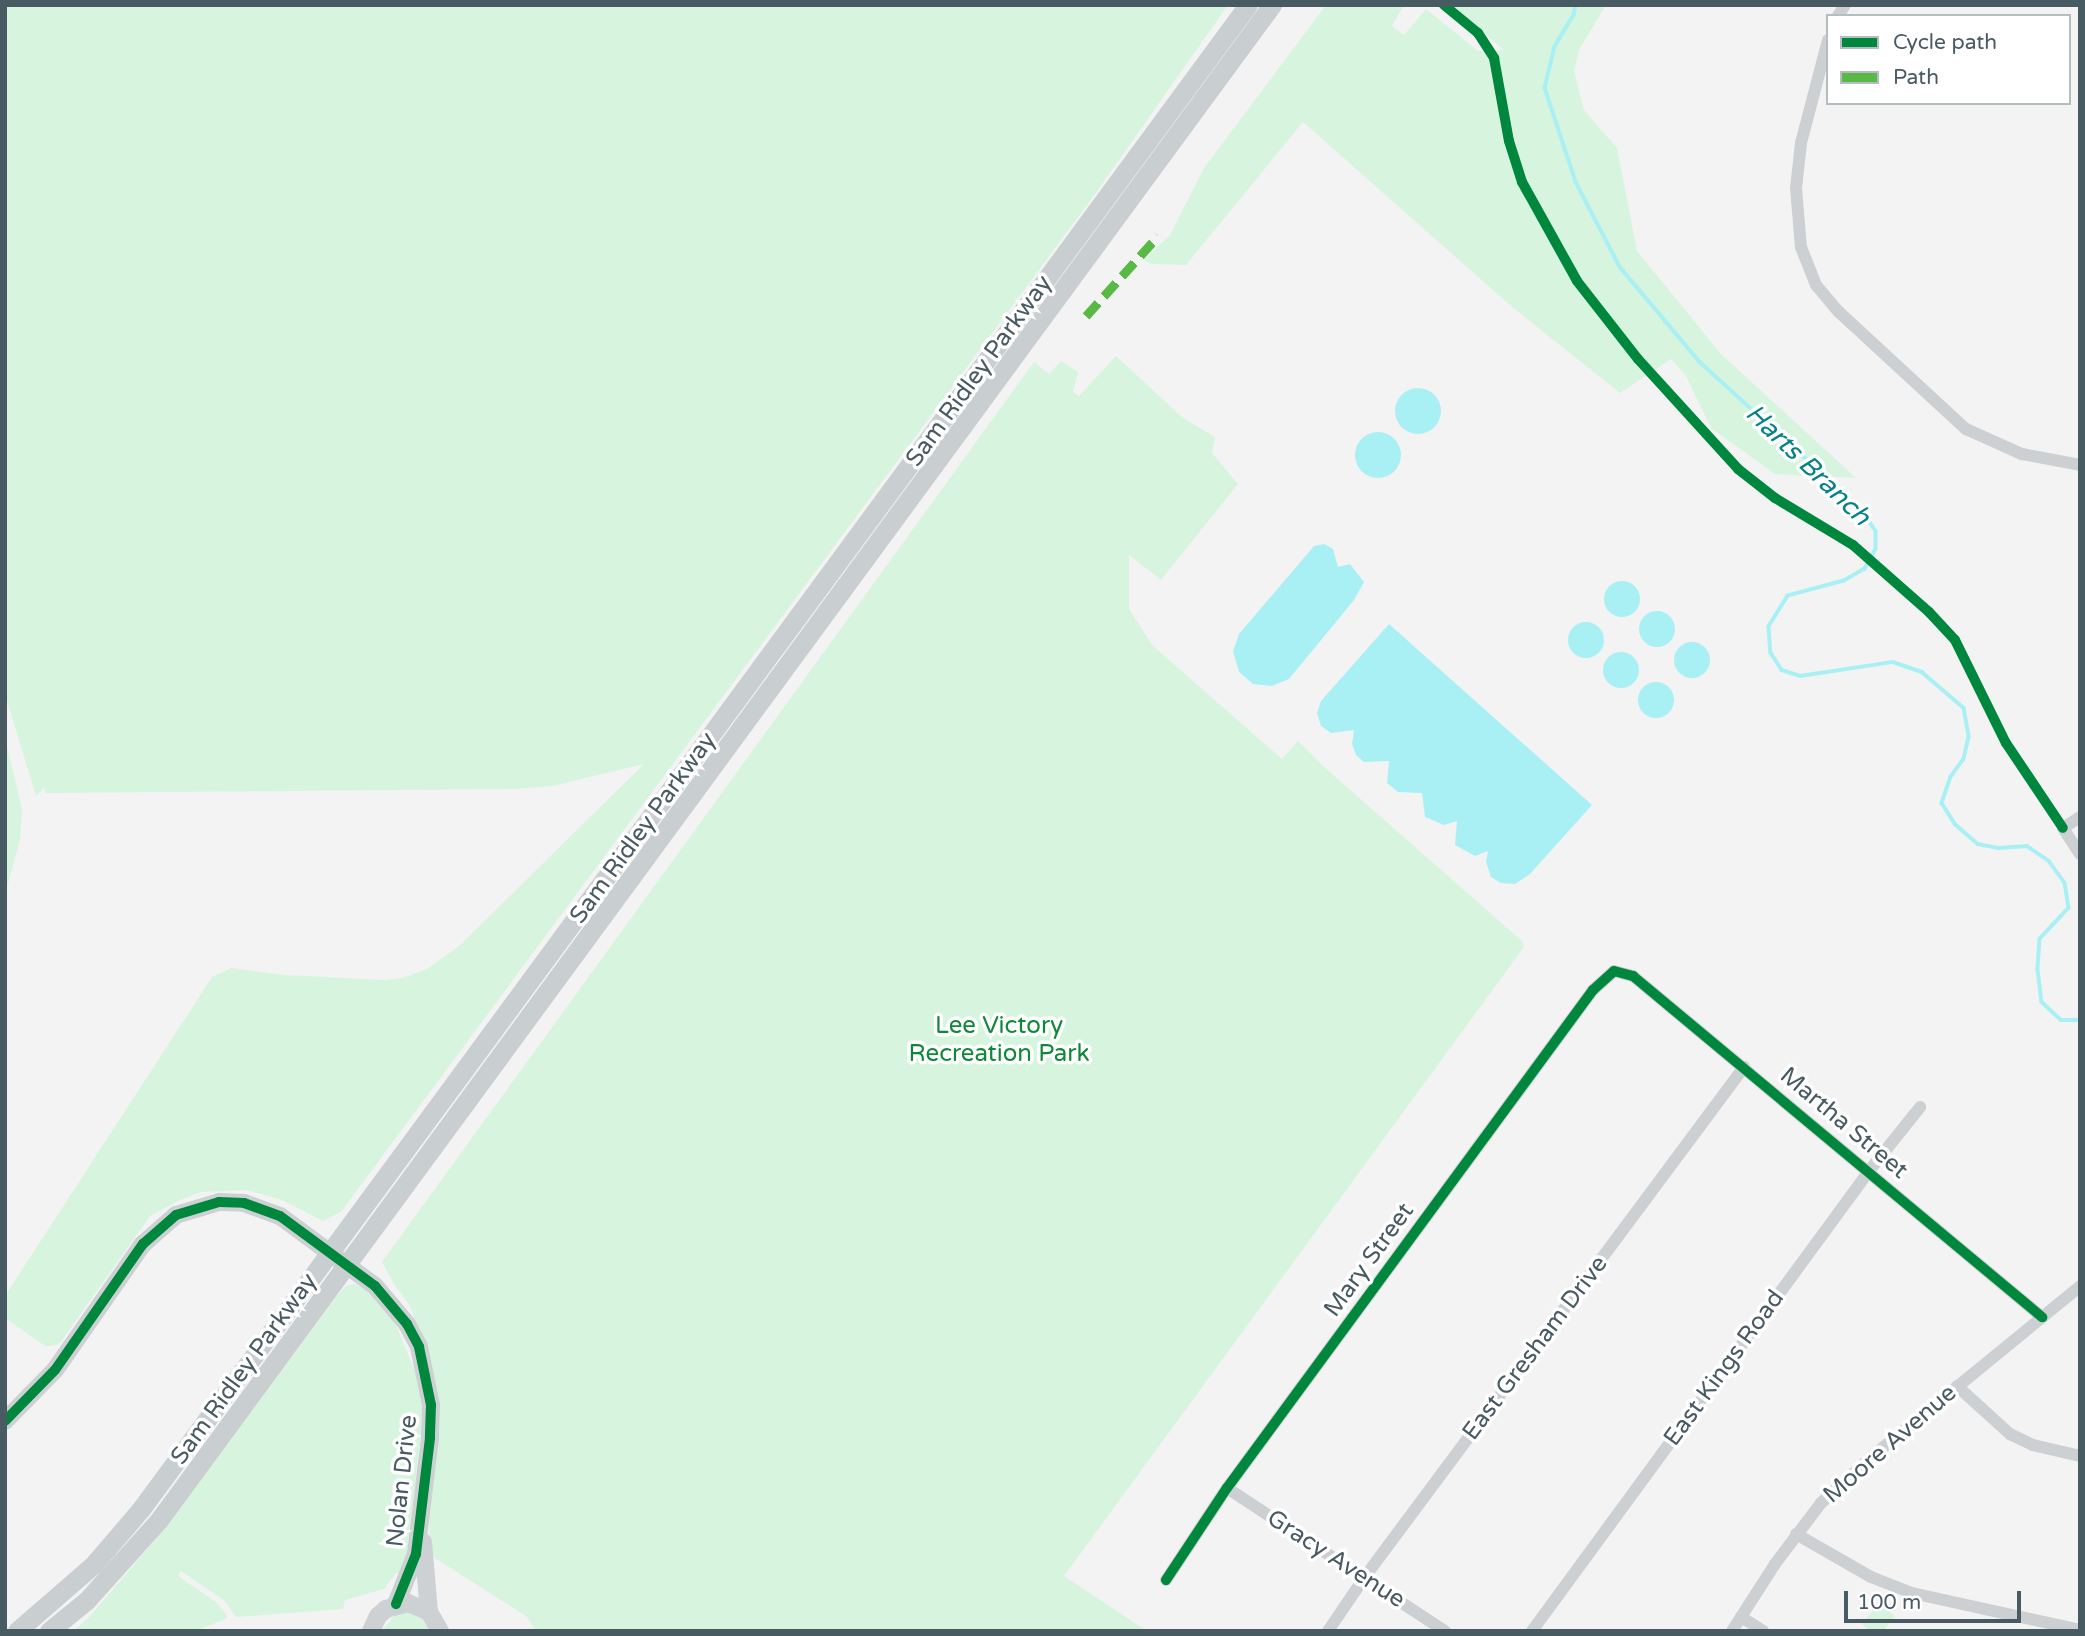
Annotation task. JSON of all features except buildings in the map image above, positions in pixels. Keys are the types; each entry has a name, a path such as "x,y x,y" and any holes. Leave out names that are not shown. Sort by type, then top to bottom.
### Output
{"main road":[{"name":"Sam Ridley Parkway","path":"49,1631 87,1600 159,1520 338,1257 1248,5"},
{"name":"Sam Ridley Parkway","path":"16,1631 94,1564 141,1509 338,1257 1272,5"}],"street":[{"path":"1826,48 1801,143 1796,188 1801,247 1816,285 1839,312 1966,429 2022,454 2080,465"},
{"path":"2080,817 2063,828 2080,853"},
{"name":"Martha Street","path":"1614,971 1633,976 2042,1317"},
{"name":"Mary Street","path":"1166,1580 1227,1488 1593,990 1614,971"},
{"name":"East Gresham Drive","path":"1328,1631 1364,1578 1744,1067"},
{"name":"East Kings Road","path":"1532,1631 1869,1171 1920,1107"},
{"name":"Nolan Drive","path":"5,1421 55,1370 143,1244 176,1215 219,1202 244,1203 280,1216 338,1257 391,1303 419,1347 431,1405 421,1526 410,1576 397,1604"},
{"name":"Moore Avenue","path":"1732,1631 1796,1534 1840,1485 2080,1286"},
{"path":"1957,1386 2010,1434 2034,1445 2080,1455"},
{"name":"Gracy Avenue","path":"1227,1488 1445,1631"},
{"name":"Nolan Drive","path":"421,1526 429,1612"},
{"path":"1796,1534 1871,1577 1912,1593 2062,1629 2080,1630"},
{"path":"371,1631 378,1616 397,1604 419,1605 429,1612 440,1631"},
{"path":"1741,1617 1763,1631"}],"green space":[{"path":"5,5 1228,5 1093,197 341,1212 323,1221 282,1200 247,1190 201,1192 180,1200 150,1216 60,1343 51,1346 45,1346 5,1318 5,1296 212,977 231,968 285,975 385,980 402,978 427,969 459,946 644,764 552,786 515,789 46,793 44,788 36,796 5,694"},
{"path":"1326,5 1404,5 1392,26 1404,35 1426,9 1478,51 1504,50 1451,5 1606,5 1580,48 1574,71 1584,110 1617,148 1637,251 1721,354 1856,478 1775,474 1711,428 1686,376 1671,359 1620,393 1511,306 1303,122 1186,265 1151,264 1144,260 1170,235 1204,168"},
{"name":"Lee Victory Recreation Park","path":"1116,356 1183,418 1215,437 1212,453 1238,484 1161,580 1129,555 1129,609 1152,645 1282,759 1298,741 1522,941 1524,947 1064,1576 1147,1631 536,1631 526,1616 430,1555 425,1344 409,1304 382,1262 1034,362 1049,374 1061,361 1078,372 1073,392 1079,396"},
{"path":"5,738 22,809 20,840 5,894"},
{"path":"354,1284 365,1288 395,1323 417,1376 422,1407 421,1432 405,1573 396,1573 384,1589 345,1600 343,1609 236,1617 225,1601 181,1571 178,1576 216,1602 227,1615 226,1619 195,1631 73,1631 90,1616 168,1525 336,1297 346,1286"},
{"path":"1879,1603 1895,1616 1883,1631 1870,1631 1862,1624"},
{"path":"408,1613 422,1619 429,1631 382,1631 395,1615"}],"water":[{"path":"1418,388 1434,395 1441,411 1434,427 1418,434 1402,427 1395,411 1402,395"},
{"path":"1378,432 1394,439 1401,455 1394,471 1378,478 1362,471 1355,455 1362,439"},
{"path":"1324,544 1333,549 1338,567 1350,564 1364,582 1354,600 1289,679 1272,686 1253,684 1239,672 1233,651 1239,634 1314,546"},
{"path":"1622,581 1635,586 1640,599 1635,612 1622,617 1609,612 1604,599 1609,586"},
{"path":"1657,611 1670,616 1675,629 1670,642 1657,647 1644,642 1639,629 1644,616"},
{"path":"1586,622 1599,627 1604,640 1599,653 1586,658 1573,653 1568,640 1573,627"},
{"path":"1389,624 1592,805 1530,874 1515,884 1501,883 1491,877 1486,862 1488,851 1475,856 1455,845 1457,821 1444,825 1425,817 1422,793 1398,792 1387,783 1389,761 1364,762 1356,755 1352,744 1354,730 1331,733 1321,726 1317,713 1321,701"},
{"path":"1692,642 1705,647 1710,660 1705,673 1692,678 1679,673 1674,660 1679,647"},
{"path":"1621,652 1634,657 1639,670 1634,683 1621,688 1608,683 1603,670 1608,657"},
{"path":"1656,682 1669,687 1674,700 1669,713 1656,718 1643,713 1638,700 1643,687"}],"waterway":[{"name":"Harts Branch","path":"1576,5 1574,15 1555,47 1545,88 1576,182 1620,267 1700,362 1845,494 1863,512 1876,531 1876,549 1865,569 1844,581 1788,596 1769,627 1771,653 1782,670 1800,676 1893,662 1922,672 1964,708 1969,737 1964,759 1951,777 1942,803 1955,824 1978,844 1999,848 2027,846 2049,861 2065,883 2069,908 2040,939 2038,970 2042,1002 2061,1020 2080,1020"}],"marked path":[{"path":"1086,316 1158,236"}],"cycle path":[{"path":"1444,5 1478,33 1494,58 1509,141 1522,182 1577,281 1638,359 1738,469 1775,498 1853,545 1929,612 1955,640 2006,743 2063,828"},
{"path":"1166,1580 1227,1488 1593,990 1614,971 1633,976 2042,1317"},
{"path":"5,1421 55,1370 143,1244 176,1215 219,1202 244,1203 280,1216 375,1286 407,1324 419,1347 431,1405 430,1438 416,1554 396,1604"}]}
